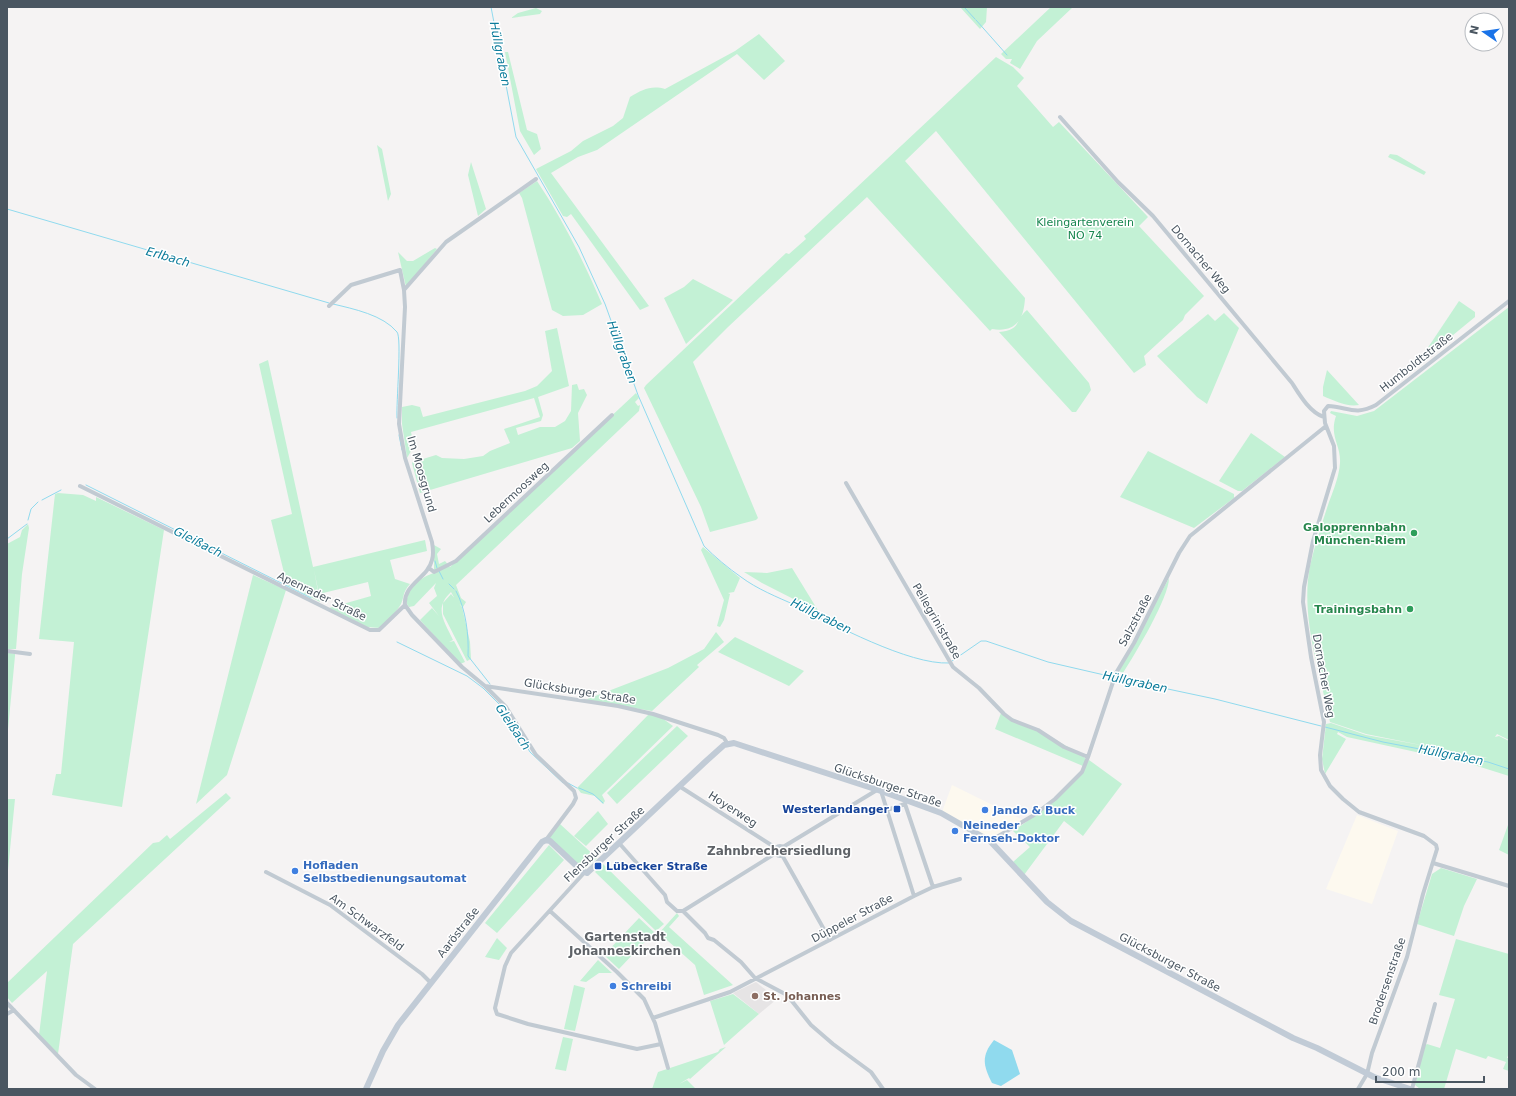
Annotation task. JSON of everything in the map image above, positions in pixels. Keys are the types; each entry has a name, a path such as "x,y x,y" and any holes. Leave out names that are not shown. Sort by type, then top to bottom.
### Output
{"street":[{"name":"Dornacher Weg","path":"1060,117 1118,182 1153,216 1287,377 1304,401 1320,416 1324,417"},
{"path":"404,290 446,242 536,179"},
{"name":"Im Moosgrund","path":"329,306 351,285 400,270 404,290 399,424 405,458 432,542 434,554 428,568 408,590 405,598 405,605"},
{"name":"Humboldtstraße","path":"1325,408 1331,406 1352,412 1360,411 1376,405 1509,301"},
{"name":"Dornacher Weg","path":"1325,408 1324,417 1326,426 1334,446 1335,468 1313,541 1304,587 1303,602 1311,657 1324,723 1320,755 1321,770 1334,790 1359,812 1424,836"},
{"name":"Lebermoosweg","path":"428,568 434,572 456,561 612,415"},
{"name":"Salzstraße","path":"990,841 1034,815 1055,799 1082,772 1116,674 1134,643 1179,553 1190,536 1326,426"},
{"name":"Pellegrinistraße","path":"846,483 951,664 979,688 1004,714 1012,720 1038,730 1064,747 1088,757"},
{"name":"Apenrader Straße","path":"80,486 370,630 379,630 405,605"},
{"path":"405,605 412,615 462,667 485,686"},
{"path":"7,651 30,654"},
{"name":"Glücksburger Straße","path":"485,686 618,706 653,714 718,735 724,738 727,744 738,743 879,791 905,802 941,813 990,841 1046,902 1071,921 1259,1020 1367,1074 1411,1089"},
{"name":"Aaröstraße","path":"366,1089 391,1036 516,874 542,842 546,840 572,806 576,796 574,791 536,755 506,707 485,686"},
{"name":"Flensburger Straße","path":"661,1044 637,1049 528,1024 497,1014 495,1008 505,966 511,953 584,872 590,870 679,786 727,744"},
{"name":"Hoyerweg","path":"679,786 776,848"},
{"path":"776,853 776,848 780,846 784,847 879,791 914,896"},
{"path":"886,809 890,809 905,802 933,887"},
{"name":"Brodersenstraße","path":"1358,1089 1367,1074 1372,1053 1407,957 1423,894 1437,849 1436,844 1424,836"},
{"path":"546,840 550,841 584,872"},
{"path":"619,843 665,895 667,902 677,911 683,911 776,853"},
{"path":"782,855 785,852 784,847"},
{"path":"776,853 782,855 830,940"},
{"path":"1433,863 1509,886"},
{"name":"Am Schwarzfeld","path":"266,872 330,905 422,974 431,983"},
{"name":"Düppeler Straße","path":"653,1018 730,992 914,896 933,887 960,879"},
{"path":"550,911 617,972 644,999 653,1018 668,1068"},
{"path":"683,911 708,938 714,940 741,962 755,978 787,996 811,1025 833,1044 871,1072 883,1089"},
{"path":"7,1003 76,1075 95,1089"},
{"path":"1411,1089 1435,1004"},
{"path":"7,1014 14,1010"}],"shaded area":[{"path":"952,785 1023,820 990,838 942,812"},
{"path":"1357,815 1398,831 1372,904 1326,889"},
{"name":"St. Johannes","path":"756,982 777,999 759,1014 733,993"}],"green space":[{"path":"960,7 987,7 986,22 980,29"},
{"path":"1051,7 1073,7 1037,41 1020,69 1010,63 1012,59 1006,59 1001,54"},
{"path":"536,8 542,11 540,14 511,18 518,13"},
{"path":"759,34 785,61 764,80 737,54 597,150 578,157 551,173 649,306 640,310 571,214 567,217 563,216 536,169 571,151 583,141 613,126 623,118 630,97 651,88 665,89 735,51"},
{"path":"505,52 508,52 527,130 537,134 541,149 534,155 520,131"},
{"name":"Kleingartenverein NO 74","path":"996,57 1013,67 1024,78 1017,86 1053,127 1059,122 1148,217 1139,226 1204,296 1185,315 1183,320 1144,356 1146,365 1134,373 936,131 905,161 1025,298 1023,312 1020,318 1017,323 1007,329 992,329 990,331 867,197 728,327 693,362 758,518 756,520 710,532 701,507 644,388 786,253 789,254 806,239 804,236"},
{"path":"377,145 382,149 391,194 388,201"},
{"path":"1390,154 1397,155 1426,172 1424,175 1388,157"},
{"path":"471,162 486,209 478,216 468,175"},
{"path":"537,181 572,241 602,304 583,315 563,316 552,310 522,198 519,193"},
{"path":"435,248 437,249 406,287 398,252 407,261 413,261"},
{"path":"693,279 733,300 686,344 664,298 684,287"},
{"path":"1459,301 1475,312 1475,317 1430,354 1427,349"},
{"name":"Galopprennbahn München-Riem","path":"1509,307 1509,740 1497,734 1495,737 1499,736 1509,741 1509,776 1474,765 1476,757 1488,758 1473,755 1471,764 1347,737 1338,732 1337,734 1346,739 1325,774 1322,759 1326,724 1331,723 1366,735 1426,746 1366,734 1330,722 1312,644 1309,625 1308,585 1310,566 1314,550 1336,482 1340,463 1339,451 1334,435 1334,423 1336,416 1330,413 1331,411 1357,416 1374,411"},
{"path":"1027,310 1089,383 1091,390 1076,412 1072,412 999,332 1015,327 1023,313"},
{"path":"1224,313 1239,328 1207,404 1197,397 1157,356 1208,314 1215,321"},
{"path":"557,328 569,386 538,397 543,415 541,421 516,428 518,435 540,427 555,427 565,421 571,411 572,385 577,384 579,390 584,389 587,395 578,413 580,441 572,448 420,493 412,463 418,456 423,459 436,455 442,458 464,459 483,456 490,451 510,443 504,429 540,417 534,398 411,432 414,446 407,458 402,424 402,407 412,405 420,407 423,417 525,391 537,386 552,371 545,331"},
{"path":"268,360 313,567 425,540 427,551 390,560 395,579 410,584 407,587 399,607 380,628 367,627 329,608 371,596 368,582 319,594 314,570 320,602 287,585 271,520 292,514 259,364"},
{"path":"1327,370 1359,405 1336,402 1323,396 1323,387"},
{"path":"636,393 639,398 635,402 638,406 640,405 639,411 456,585 461,598 466,602 463,607 456,601 451,592 446,598 443,604 442,616 453,640 449,642 454,641 465,662 460,664 420,620 432,608 439,616 429,603 437,596 434,588 436,583 414,606 409,607 407,604 409,593 415,584 424,577 434,573 434,545 441,549 437,554 439,564 445,561 450,567"},
{"path":"1251,433 1285,457 1242,491 1238,491 1219,481"},
{"path":"1148,451 1234,494 1234,498 1194,528 1120,497"},
{"path":"55,494 83,495 96,501 96,497 164,530 122,807 52,795 56,774 61,774 74,642 39,639"},
{"path":"28,524 29,528 22,574 16,649 7,649 7,544 20,537 22,530"},
{"path":"703,547 740,578 734,592 728,593 730,594 724,620 720,627 717,626 724,600 701,550"},
{"path":"792,568 819,612 762,583 744,572 767,573"},
{"path":"253,575 286,590 227,775 196,804"},
{"path":"1169,578 1168,587 1158,612 1123,673 1119,671"},
{"path":"451,594 462,607 470,642 471,659 467,661 443,614 443,603"},
{"path":"716,632 724,642 697,665 699,667 652,711 585,700 668,668 704,649"},
{"path":"735,637 804,671 789,686 718,652"},
{"path":"7,652 15,654 15,656 7,740"},
{"path":"1001,713 1037,730 1081,754 1086,759 1083,766 995,729"},
{"path":"649,714 662,718 673,726 602,795 605,801 603,804 595,796 581,793 577,788"},
{"path":"677,726 688,736 617,804 607,793"},
{"path":"1089,760 1122,784 1083,836 1064,821 1024,875 1013,862 1030,847 1013,831 1045,808 1065,790"},
{"path":"226,793 231,798 73,944 58,1054 39,1035 47,971 12,1003 7,997 7,983 153,843 159,842 167,835 170,839"},
{"path":"7,799 15,799 8,870 7,870"},
{"path":"598,811 608,824 586,846 574,836"},
{"path":"560,824 597,858 584,870 550,839 550,836"},
{"path":"1509,825 1509,855 1499,850"},
{"path":"549,845 564,860 497,933 485,923"},
{"path":"603,864 664,924 656,931 595,872"},
{"path":"1441,868 1477,879 1464,906 1454,936 1417,924 1432,874"},
{"path":"677,913 679,916 669,927 733,985 704,995 695,965 659,933"},
{"path":"639,918 654,932 619,969 604,955"},
{"path":"497,938 507,948 499,960 485,957"},
{"path":"1456,939 1509,954 1509,1053 1507,1058 1509,1058 1509,1071 1503,1069 1506,1062 1488,1056 1486,1059 1456,1049 1444,1089 1420,1089 1415,1085 1424,1046 1427,1044 1440,1048 1455,999 1439,995"},
{"path":"598,960 612,973 599,973 586,982 580,981"},
{"path":"574,985 585,988 575,1031 564,1029"},
{"path":"733,994 759,1014 724,1045 710,1001"},
{"path":"563,1037 573,1039 566,1071 555,1069"},
{"path":"726,1047 690,1079 689,1078 679,1084 687,1080 696,1089 652,1089 658,1072 718,1052 720,1049"}],"water":[{"path":"994,1040 1012,1050 1020,1074 1001,1086 992,1083 985,1066 985,1056"}],"waterway":[{"name":"Hüllgraben","path":"491,7 516,137 579,247 605,304 638,395 704,546 726,566 754,585 850,632 893,651 932,662 949,663"},
{"path":"964,7 975,19"},
{"path":"976,20 1007,55"},
{"name":"Erlbach","path":"7,209 329,303"},
{"name":"Erlbach","path":"333,304 376,317 384,321 397,332 399,346 397,418"},
{"name":"Erlbach","path":"399,435 402,450"},
{"name":"Gleißach","path":"86,485 311,598"},
{"name":"Gleißach","path":"42,500 61,490"},
{"name":"Gleißach","path":"28,520 31,509 38,502"},
{"name":"Gleißach","path":"7,539 27,524"},
{"path":"435,561 437,568"},
{"path":"439,571 443,579"},
{"path":"449,584 454,589"},
{"path":"456,591 462,606 466,623 468,656 490,684"},
{"name":"Hüllgraben","path":"952,661 981,641 986,641 1048,662 1113,677"},
{"name":"Gleißach","path":"397,642 467,676 483,688 504,709 530,752 563,783"},
{"name":"Hüllgraben","path":"1116,678 1215,699 1321,726"},
{"name":"Hüllgraben","path":"1325,727 1383,742 1488,762 1509,769"},
{"name":"Gleißach","path":"568,783 577,788"},
{"name":"Gleißach","path":"579,788 593,794 603,803"}],"place":[{"name":"Galopprennbahn München-Riem","path":"1414,533"},
{"name":"Trainingsbahn","path":"1410,609"},
{"name":"Westerlandanger","path":"897,809"},
{"name":"Jando & Buck","path":"985,810"},
{"name":"Neineder Fernseh-Doktor","path":"955,831"},
{"name":"Lübecker Straße","path":"598,866"},
{"name":"Hofladen Selbstbedienungsautomat","path":"295,871"},
{"name":"Schreibi","path":"613,986"},
{"name":"St. Johannes","path":"755,996"}],"district":[{"name":"Zahnbrechersiedlung","path":"779,851"},
{"name":"Gartenstadt Johanneskirchen","path":"625,944"}]}
